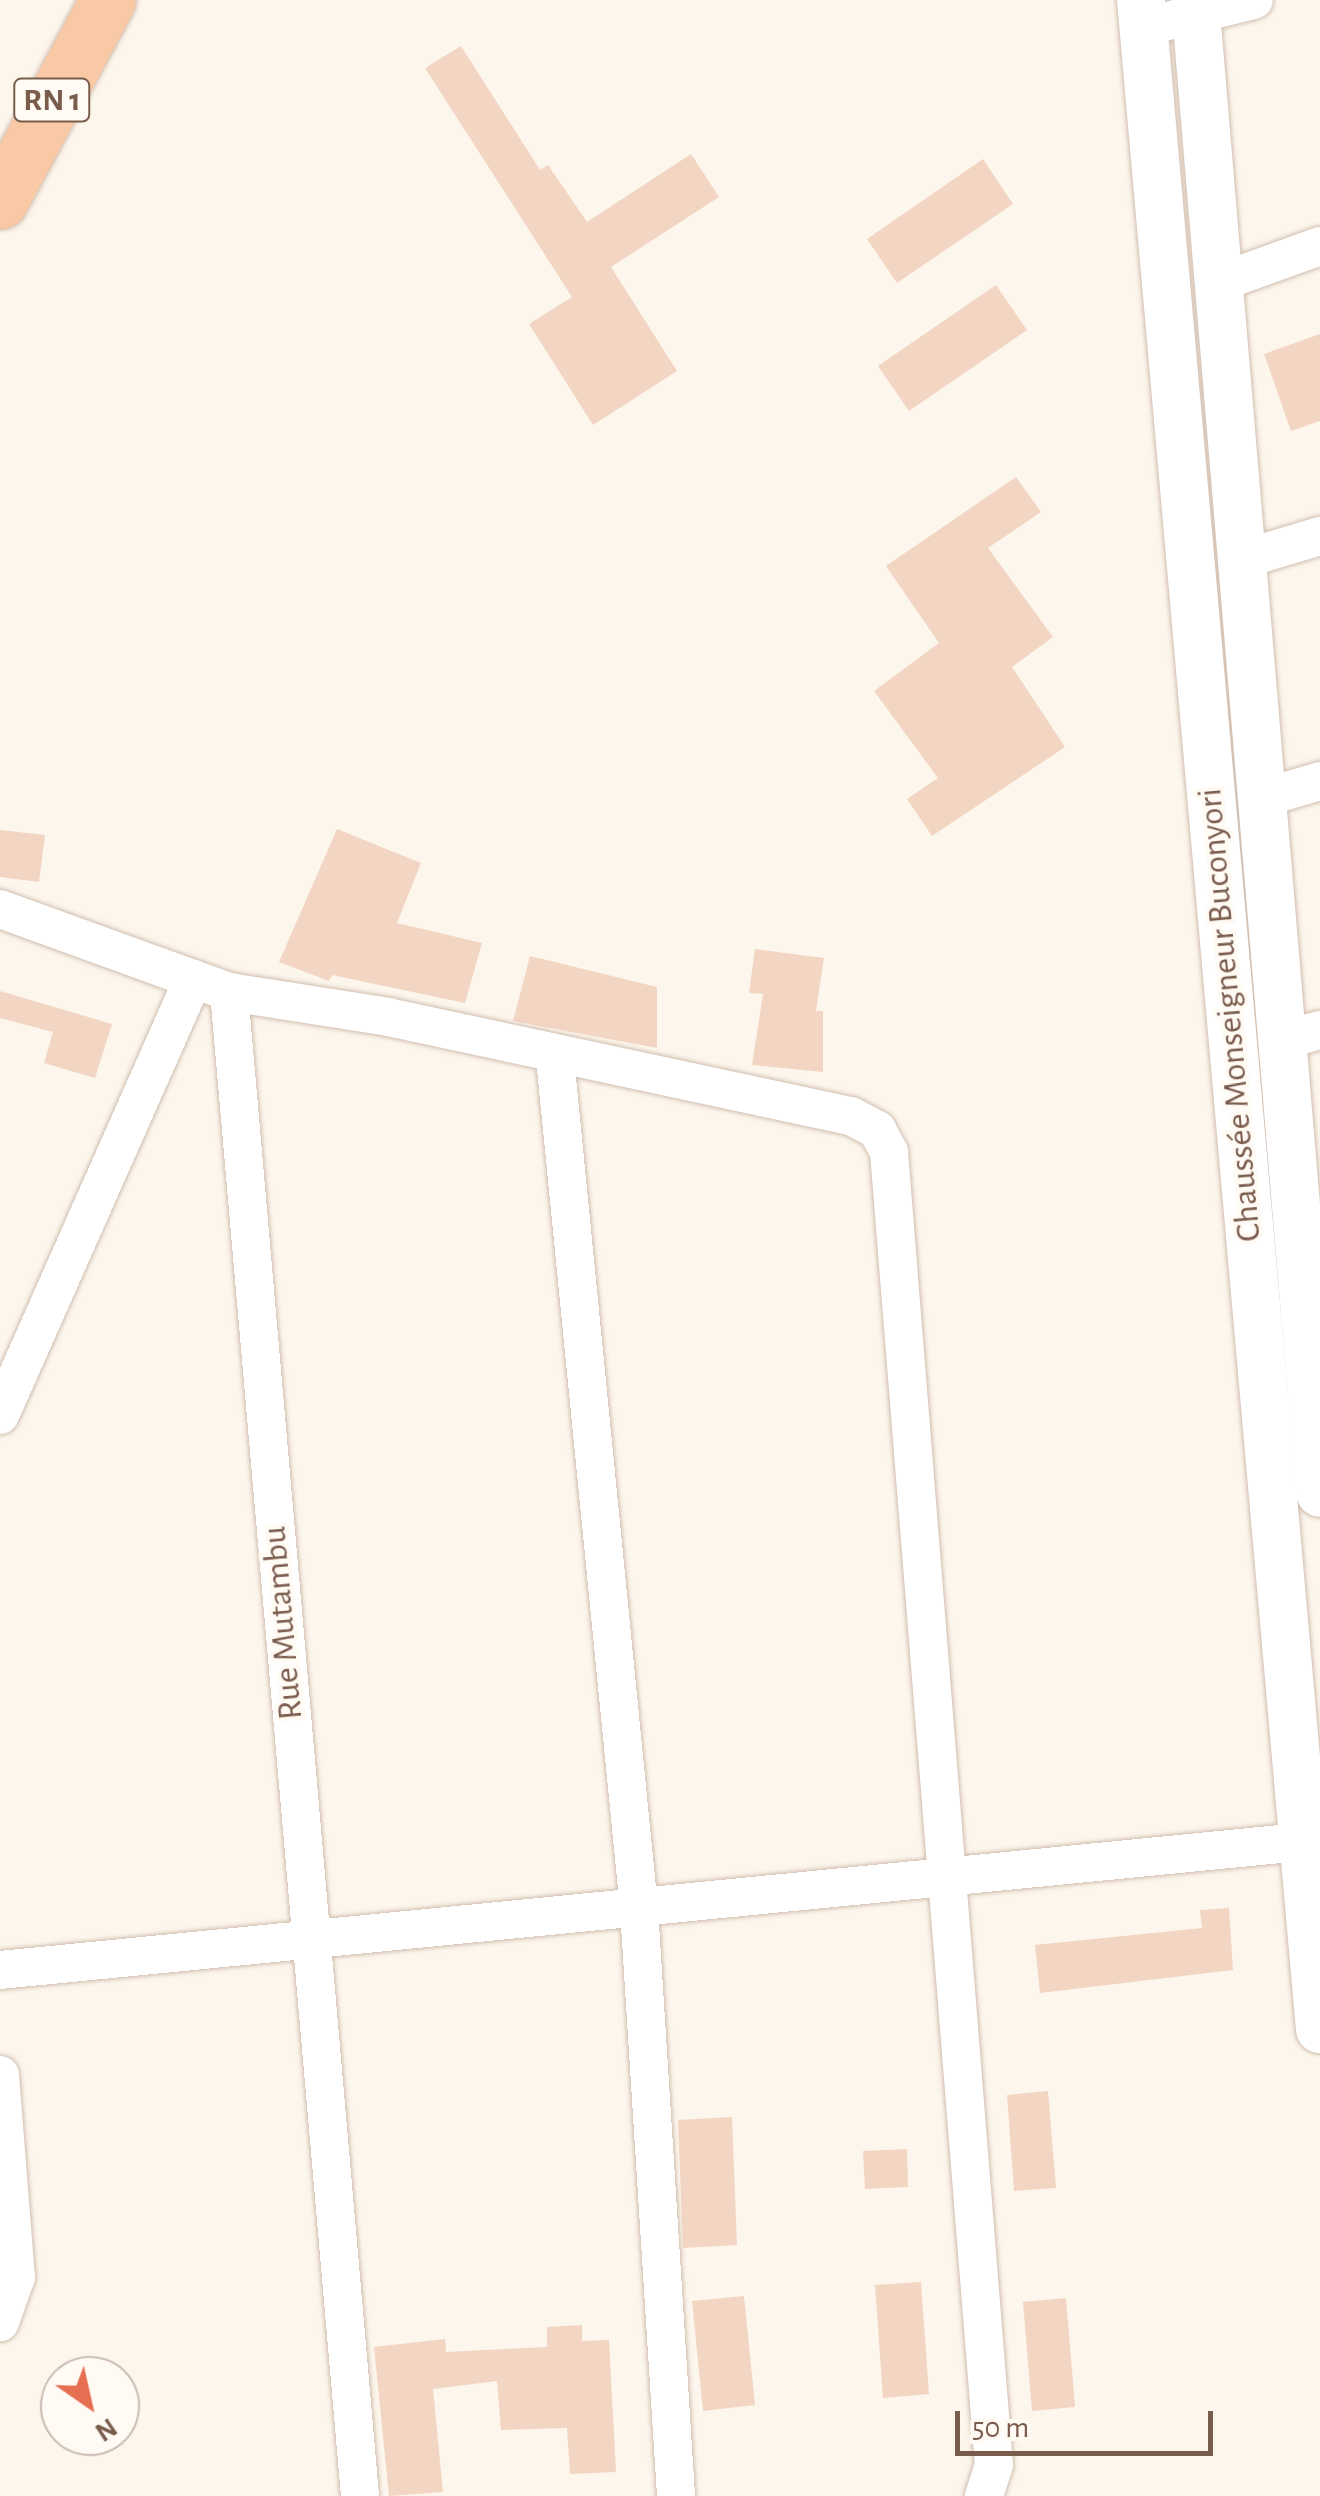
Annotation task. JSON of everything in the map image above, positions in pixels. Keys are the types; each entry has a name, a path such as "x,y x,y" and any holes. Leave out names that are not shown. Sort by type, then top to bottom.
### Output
{"highway":[{"name":"RN 1","path":"0,201 108,0"}],"street":[{"path":"1142,14 1254,0"},
{"name":"Chaussée Monseigneur Buconyori","path":"1196,8 1259,798 1301,1035 1320,1494"},
{"name":"Chaussée Monseigneur Buconyori","path":"1142,14 1266,1459 1313,1841 1320,2030"},
{"path":"1218,284 1320,246"},
{"path":"1240,560 1320,536"},
{"path":"1259,798 1320,780"},
{"path":"0,909 211,986 388,1017 556,1058 852,1116 877,1130 889,1152 950,1880 994,2465 984,2496"},
{"path":"0,1414 211,986"},
{"name":"Rue Mutambu","path":"211,986 314,1938 350,2489"},
{"path":"556,1058 639,1909 676,2496"},
{"path":"0,1970 950,1880 1313,1841"},
{"path":"0,2075 16,2277 0,2322"}],"building":[{"path":"461,46 540,170 548,165 587,222 691,154 719,197 611,267 677,371 593,425 529,324 572,297 425,68"},
{"path":"983,159 1013,204 897,283 867,239"},
{"path":"996,285 1027,330 909,411 878,366"},
{"path":"1320,334 1320,421 1291,431 1264,354"},
{"path":"1016,477 1041,512 988,548 1053,637 1012,667 1065,747 932,836 907,799 938,778 874,691 939,643 886,566"},
{"path":"337,829 421,863 397,923 482,943 465,1003 332,975 329,981 279,962"},
{"path":"0,830 45,835 39,882 0,877"},
{"path":"755,949 824,958 816,1011 823,1011 823,1072 752,1065 763,994 749,993"},
{"path":"530,956 657,987 657,1048 513,1021"},
{"path":"0,991 112,1024 95,1078 44,1063 53,1032 0,1018"},
{"path":"1229,1908 1233,1970 1040,1993 1035,1945 1202,1928 1200,1910"},
{"path":"1048,2091 1056,2188 1014,2191 1007,2095"},
{"path":"732,2117 737,2245 683,2248 678,2120"},
{"path":"907,2149 908,2187 865,2189 863,2151"},
{"path":"921,2282 929,2394 883,2398 875,2285"},
{"path":"744,2296 755,2405 703,2411 692,2301"},
{"path":"1066,2298 1075,2407 1032,2411 1023,2302"},
{"path":"582,2325 582,2341 609,2340 616,2472 570,2474 567,2428 501,2430 497,2381 433,2389 443,2492 389,2496 374,2347 445,2339 446,2352 547,2347 547,2327"}]}
